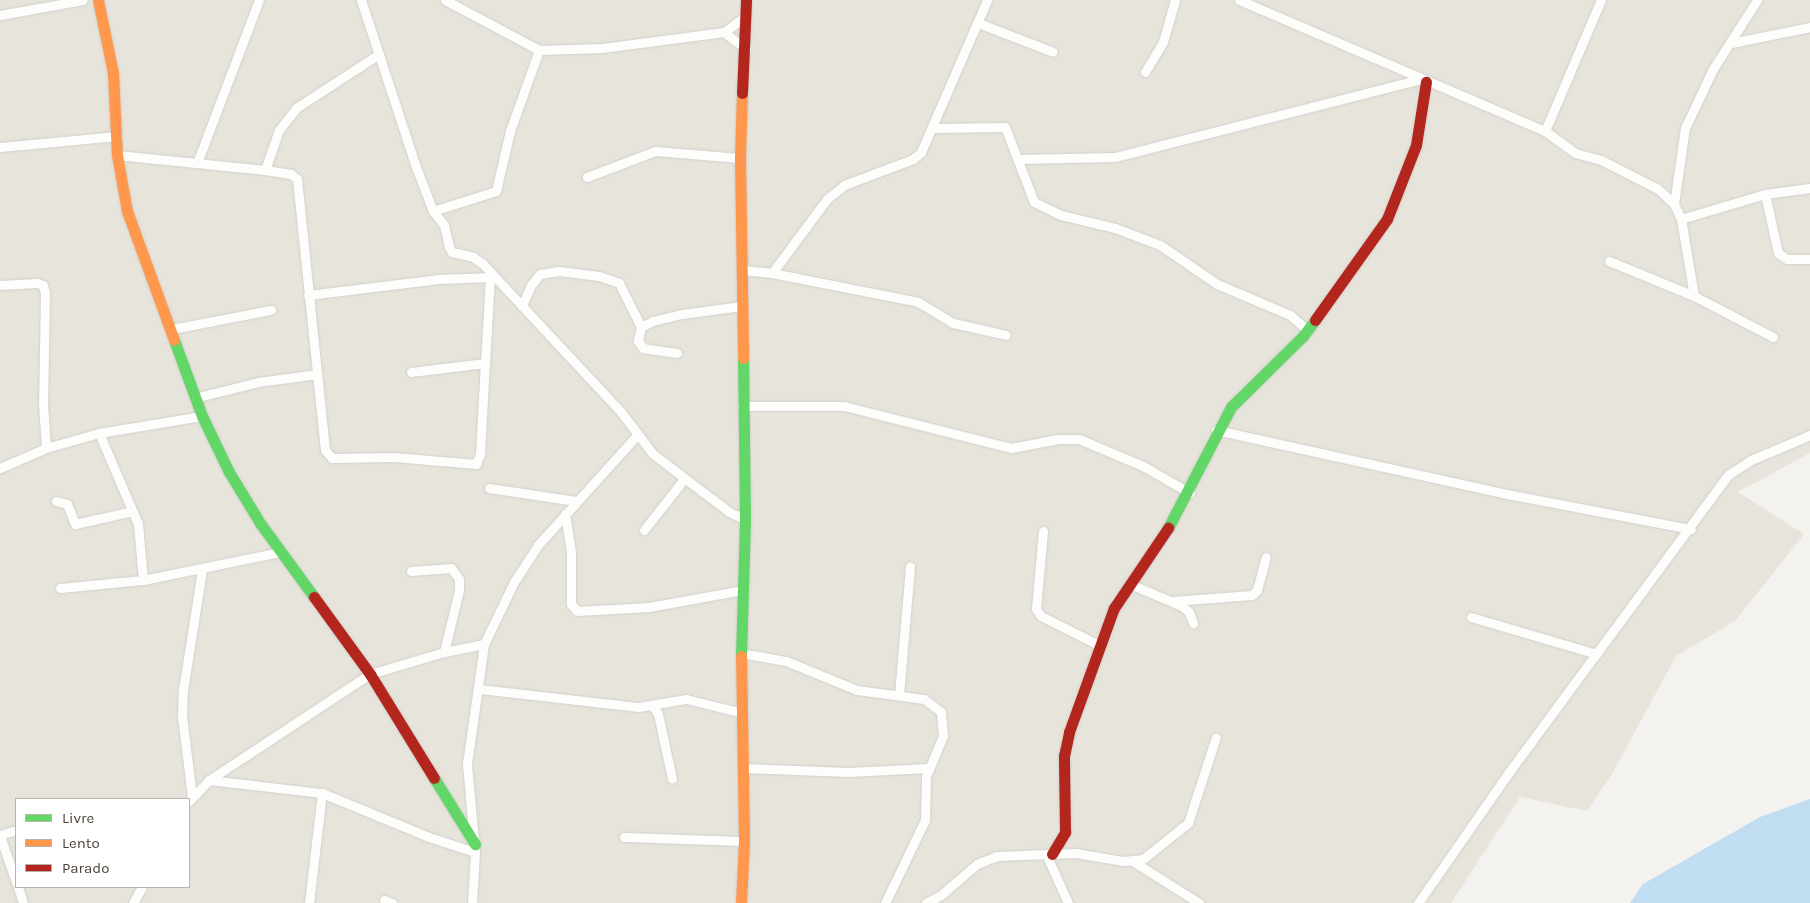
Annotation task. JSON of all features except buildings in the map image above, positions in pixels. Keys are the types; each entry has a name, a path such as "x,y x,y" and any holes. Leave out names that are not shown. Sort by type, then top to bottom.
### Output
{"street":[{"path":"0,15 84,0"},
{"path":"98,0 113,74 117,155 127,211 172,329 194,398 202,416 229,472 279,552 315,596 370,674 475,848"},
{"path":"197,163 259,0"},
{"path":"361,0 433,211 444,225 452,252 478,260 621,412 653,454 729,512 745,519"},
{"path":"445,0 539,50 592,49 724,32 746,16"},
{"path":"741,903 744,842 744,768 740,652 745,519 740,306 743,270 740,158 746,50 746,0"},
{"path":"772,273 827,199 859,177 913,159 921,152 934,128 987,0"},
{"path":"1145,72 1163,42 1175,0"},
{"path":"1239,0 1545,131 1575,153 1601,160 1658,189 1674,204 1681,219 1694,296"},
{"path":"1545,131 1602,0"},
{"path":"1674,204 1685,128 1713,69 1732,43 1757,0"},
{"path":"978,23 1052,52"},
{"path":"1732,43 1810,27"},
{"path":"724,32 746,50"},
{"path":"433,211 496,191 510,131 539,50"},
{"path":"265,170 279,130 296,108 379,54"},
{"path":"1018,159 1115,157 1424,80"},
{"path":"1049,854 1065,832 1064,756 1069,732 1114,608 1190,493 1216,430 1231,407 1307,330 1387,219 1416,145 1424,80"},
{"path":"934,128 1005,127 1034,202 1061,215 1115,228 1160,245 1218,284 1290,315 1307,330"},
{"path":"0,147 116,136"},
{"path":"587,177 655,151 740,158"},
{"path":"117,155 265,170 291,174 297,179 325,450 332,458 394,457 476,464 480,454 492,277"},
{"path":"1681,219 1765,194 1810,188"},
{"path":"1765,194 1778,253 1787,259 1810,260"},
{"path":"1609,261 1694,296 1773,337"},
{"path":"743,270 772,273 918,302 953,323 1006,335"},
{"path":"522,306 531,285 540,274 559,271 599,276 619,283 641,327 638,341 643,348 677,353"},
{"path":"308,295 439,279 492,277"},
{"path":"0,285 37,283 43,285 45,293 44,404 46,448"},
{"path":"641,327 653,321 682,314 740,306"},
{"path":"172,329 271,310"},
{"path":"411,372 485,363"},
{"path":"194,398 258,382 317,374"},
{"path":"742,406 844,406 1011,448 1058,439 1079,439 1143,466 1190,493"},
{"path":"0,468 46,448 99,433 202,416"},
{"path":"1216,430 1503,493 1690,529"},
{"path":"99,433 133,511 139,533 143,580"},
{"path":"472,903 475,848 467,764 480,689 484,644 523,565 564,514 638,434"},
{"path":"1418,903 1509,772 1728,475 1736,468 1810,435"},
{"path":"644,530 684,479"},
{"path":"489,488 576,502"},
{"path":"56,501 67,504 76,524 133,511"},
{"path":"564,514 571,552 573,609 649,607 742,590"},
{"path":"1043,531 1036,609 1040,616 1099,645"},
{"path":"60,588 143,580 202,570 279,552"},
{"path":"1172,601 1252,595 1257,590 1266,557"},
{"path":"899,696 910,566"},
{"path":"411,571 451,568 459,579 459,590 444,652"},
{"path":"190,798 182,714 183,690 202,570"},
{"path":"1130,584 1172,601 1189,612 1193,623"},
{"path":"1470,617 1597,654"},
{"path":"190,799 209,780 370,674 444,652 484,644"},
{"path":"740,652 786,661 857,690 924,698 941,712 943,736 928,768 925,820 885,903"},
{"path":"480,689 590,704 639,707 686,699 743,713"},
{"path":"652,705 658,714 672,779"},
{"path":"1134,862 1143,859 1188,823 1216,737"},
{"path":"744,768 870,772 928,768"},
{"path":"209,780 322,793 429,837 475,848"},
{"path":"309,903 322,793"},
{"path":"15,830 0,835 15,879"},
{"path":"624,837 744,842"},
{"path":"926,903 941,896 985,859 1076,853 1134,862 1199,903"},
{"path":"1049,854 1068,903"},
{"path":"18,888 23,903"},
{"path":"133,903 141,888"}],"shaded area":[{"path":"0,0 1810,0 1810,453 1738,492 1804,534 1735,621 1676,656 1612,774 1587,811 1520,797 1451,903 0,903"}],"water":[{"path":"1810,799 1810,903 1630,903 1643,884 1760,817"}],"traffic: fast":[{"path":"1168,528 1231,407 1303,336 1315,320"},
{"path":"174,340 202,416 229,472 260,523 314,597"},
{"path":"741,656 745,519 743,358"},
{"path":"434,778 475,844"}],"traffic: slow":[{"path":"98,0 113,73 117,155 127,211 174,340"},
{"path":"742,93 740,158 743,358"},
{"path":"741,656 744,841 741,903"}],"traffic: jam":[{"path":"742,93 746,0"},
{"path":"1315,320 1387,219 1416,145 1426,82"},
{"path":"1052,854 1065,832 1064,756 1069,732 1114,608 1168,528"},
{"path":"314,597 370,674 434,778"}]}
